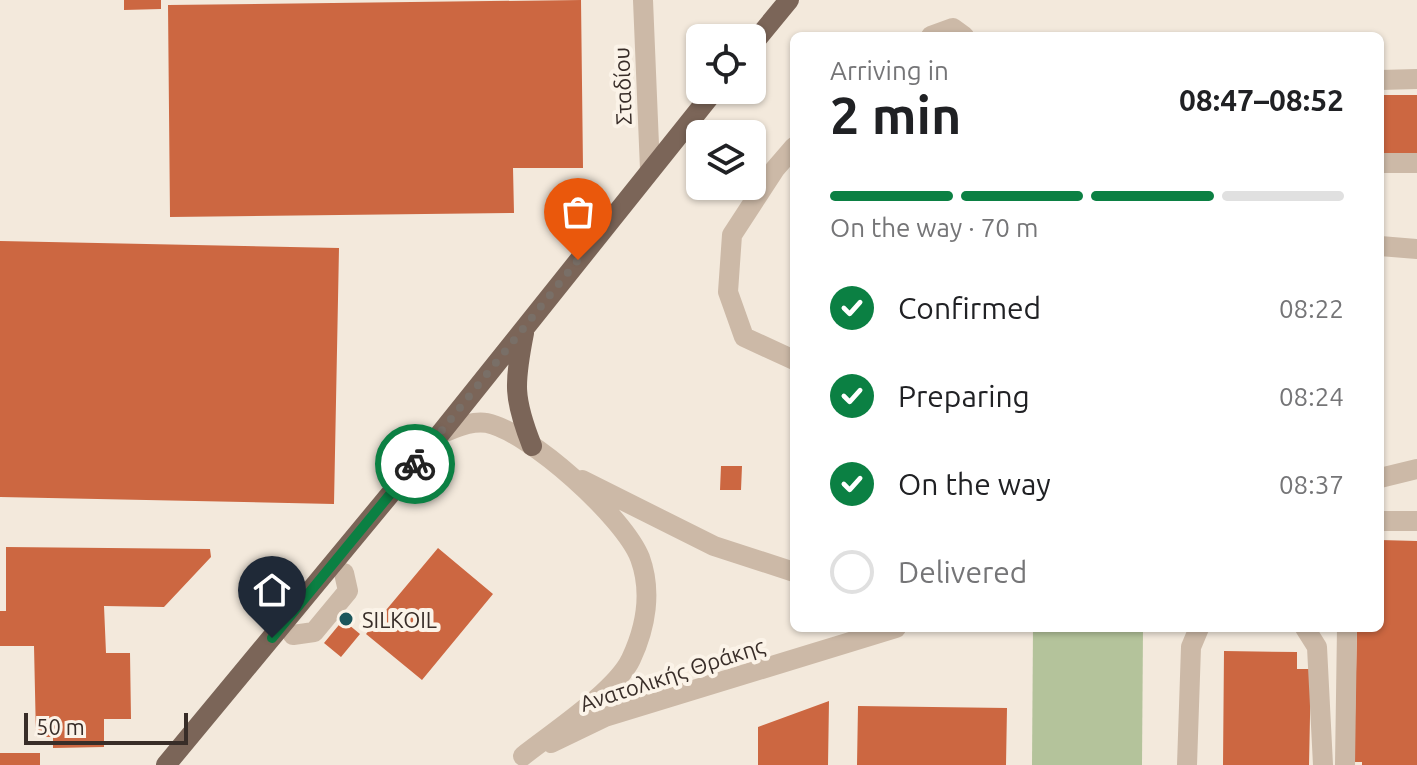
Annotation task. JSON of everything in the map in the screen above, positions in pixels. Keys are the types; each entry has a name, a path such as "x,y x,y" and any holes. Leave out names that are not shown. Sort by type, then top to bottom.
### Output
{"main road":[{"path":"766,28 789,0"},
{"path":"166,765 440,434 703,104"},
{"path":"525,328 515,374 518,411 532,446"}],"street":[{"name":"Σταδίου","path":"643,0 650,169"},
{"path":"1384,80 1417,79"},
{"path":"790,152 732,235 728,292 744,337 790,358"},
{"path":"1384,163 1417,163"},
{"path":"1384,246 1417,249"},
{"path":"440,434 471,423 485,422 532,446 569,474 623,529 639,557 647,591 644,623 630,661 604,692 518,761"},
{"path":"1384,477 1417,469"},
{"path":"569,474 714,546 790,571"},
{"path":"1384,521 1417,521"},
{"path":"293,635 314,632 331,612 348,591 344,573"},
{"name":"Ανατολικής Θράκης","path":"518,761 605,717 883,632"},
{"path":"1187,765 1191,647 1197,632"},
{"path":"1308,632 1317,647 1323,765"},
{"path":"1345,765 1347,632"}],"green space":[{"path":"1033,632 1143,632 1142,765 1032,765"}],"building":[{"path":"124,0 161,0 161,9 124,10"},
{"path":"581,0 583,168 513,168 514,213 170,217 168,5"},
{"path":"1384,95 1417,95 1417,157 1384,157"},
{"path":"0,241 339,248 334,504 0,497"},
{"path":"721,466 742,466 741,490 720,490"},
{"path":"1384,540 1417,541 1417,765 1362,765 1362,762 1354,762 1357,632 1384,632"},
{"path":"6,547 210,549 211,557 164,607 104,606 106,653 130,653 131,719 104,719 104,747 53,748 53,737 36,737 34,646 0,646 0,611 6,611"},
{"path":"438,548 493,594 422,680 366,634"},
{"path":"343,620 360,634 341,657 324,643"},
{"path":"1224,651 1297,652 1297,669 1311,669 1309,765 1223,765"},
{"path":"829,701 828,765 758,765 758,727"},
{"path":"858,706 1007,708 1006,765 857,765"},
{"path":"0,753 40,753 40,765 0,765"}],"way so far":[{"path":"415,464 578,260"}],"place":[{"name":"SILKOIL","path":"346,619"}],"route":[{"path":"272,638 415,464"}]}
